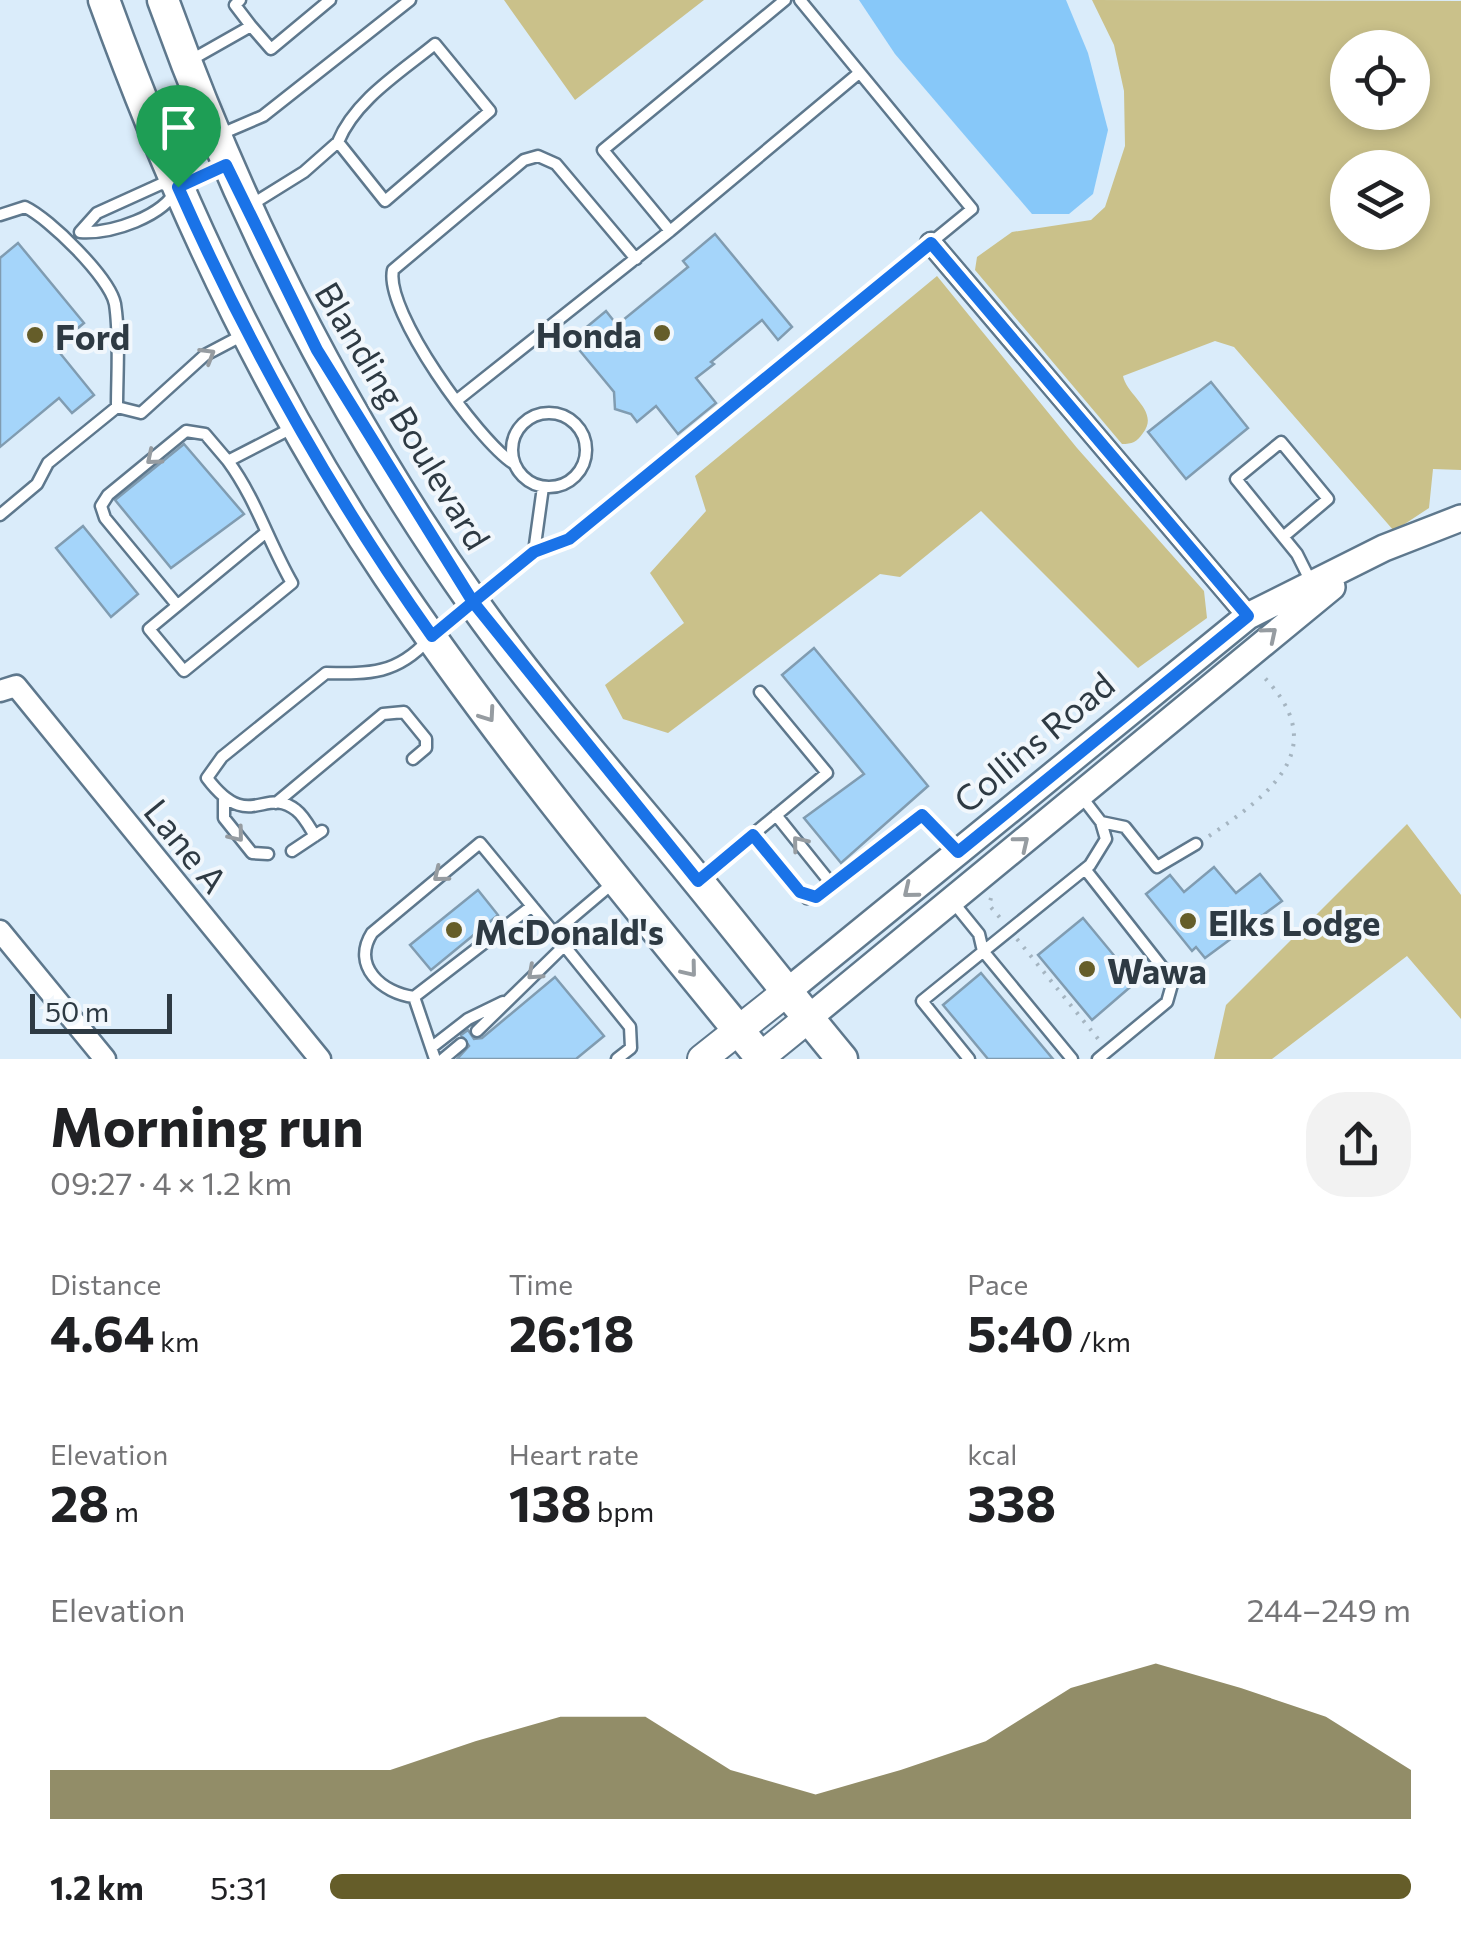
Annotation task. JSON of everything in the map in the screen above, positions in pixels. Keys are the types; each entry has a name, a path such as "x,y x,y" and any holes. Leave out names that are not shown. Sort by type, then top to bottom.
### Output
{"main road":[{"path":"104,0 178,187 247,333 297,425 388,573 500,732 760,1058"},
{"name":"Blanding Boulevard","path":"164,0 185,62 246,208 352,411 473,602 842,1059"},
{"path":"178,187 221,151"},
{"path":"432,636 473,602"},
{"name":"Collins Road","path":"702,1059 789,990"},
{"name":"Collins Road","path":"760,1058 811,1016"}],"street":[{"path":"931,243 1248,616"},
{"name":"Collins Road","path":"789,990 1248,616 1384,548 1461,518"},
{"name":"Collins Road","path":"811,1016 1243,657 1384,548"},
{"name":"Lane A","path":"0,691 16,686 320,1059"},
{"path":"0,930 105,1059"}],"lane":[{"path":"240,0 235,5 270,49 330,0"},
{"path":"221,151 410,0"},
{"path":"670,231 603,150 785,0"},
{"path":"473,602 534,552 569,539 972,210 800,0"},
{"path":"185,62 226,44 251,26"},
{"path":"246,208 304,172 338,142 346,124 366,102 435,44 490,111 385,201 338,142"},
{"path":"456,401 636,259 860,73"},
{"path":"513,463 512,441 524,422 552,412 571,420 586,445 582,466 568,482 543,487 527,481 480,434 456,401 395,298 393,270 524,160 546,157 636,259"},
{"path":"69,240 97,213 160,184 178,187 166,206 105,233 80,232"},
{"path":"0,215 25,207 40,214 69,240 115,300 117,407"},
{"path":"117,407 142,412 205,355 247,333"},
{"path":"0,515 37,484 48,464 117,407"},
{"path":"228,460 297,425"},
{"path":"177,605 105,518 101,506 108,495 186,431 205,434 228,460 256,502 264,534 292,583 184,670 148,628 177,605 264,534"},
{"path":"1284,537 1328,499 1280,442 1236,479 1284,537 1312,583"},
{"path":"534,552 543,487"},
{"path":"292,852 318,833 295,808 276,804 240,808 224,800 207,778 222,756 326,673 380,674 411,658 432,636"},
{"path":"698,881 826,774 760,692"},
{"path":"276,804 384,714 404,712 426,739 426,748 413,760"},
{"path":"968,1059 922,1001 1085,869 1106,838 1101,822 1080,796"},
{"path":"224,800 224,818 252,853 268,854"},
{"path":"776,815 833,886"},
{"path":"753,835 807,898 833,886 922,815 958,852"},
{"path":"1101,822 1124,826 1157,867 1196,844"},
{"path":"437,1055 414,997 377,981 365,959 367,941 480,843 630,1027 631,1048 617,1059"},
{"path":"1085,869 1173,981 1168,1002 1098,1059"},
{"path":"554,933 616,880"},
{"path":"952,900 980,934 983,950 1072,1059"},
{"path":"414,997 532,906"},
{"path":"477,1031 565,946"},
{"path":"437,1055 468,1019 504,1001"},
{"path":"437,1055 461,1044"}],"path":[{"path":"1196,844 1270,788 1293,747 1290,709 1243,657"},
{"path":"994,889 990,904 1108,1051"}],"shaded area":[{"path":"504,0 704,0 575,100"},
{"path":"1092,0 1461,1 1461,470 1433,469 1429,508 1394,531 1234,347 1215,341 1123,376 1148,418 1139,439 1122,444 975,270 977,257 1012,232 1091,220 1105,207 1125,146 1124,91 1114,45"},
{"path":"937,276 1077,448 1204,591 1207,618 1138,668 981,511 900,577 880,574 668,733 623,719 605,685 684,623 650,573 706,511 695,476"},
{"path":"1407,824 1461,895 1461,1019 1407,956 1272,1059 1214,1059 1226,1005"}],"water":[{"path":"859,0 1066,0 1088,53 1108,130 1093,194 1069,214 1032,214 895,54"}],"building":[{"name":"Honda","path":"715,234 792,327 778,340 762,320 711,362 714,364 696,378 716,403 678,434 656,406 637,422 631,414 615,409 614,392 571,340 606,311 617,325 688,267 683,261"},
{"name":"Ford","path":"18,243 84,323 55,347 94,395 72,413 59,398 0,447 0,258"},
{"path":"1211,382 1248,428 1186,479 1148,432"},
{"path":"184,444 244,514 171,568 115,500"},
{"path":"83,526 138,594 111,617 56,548"},
{"path":"814,648 928,786 841,863 804,818 864,774 782,675"},
{"path":"1214,867 1236,893 1260,874 1282,901 1205,958 1196,947 1192,951 1146,894 1170,875 1184,892"},
{"name":"McDonald's","path":"478,890 498,915 431,970 410,945"},
{"name":"Wawa","path":"1083,918 1136,982 1092,1020 1038,955"},
{"name":"Wawa","path":"981,973 1053,1059 988,1059 943,1005"},
{"path":"555,977 604,1036 576,1059 457,1059 469,1046 461,1035 468,1030 474,1039 482,1038"}],"place":[{"name":"Honda","path":"662,333"},
{"name":"Ford","path":"35,335"},
{"name":"Elks Lodge","path":"1188,921"},
{"name":"McDonald's","path":"454,930"},
{"name":"Wawa","path":"1087,969"}],"route":[{"path":"178,187 215,271 276,388 350,514 432,636 473,602 520,666 698,881 753,835 800,892 807,898 816,897 922,815 930,818 958,852 1248,616 931,243 569,539 534,552 473,602 317,350 226,165 178,187"}]}
